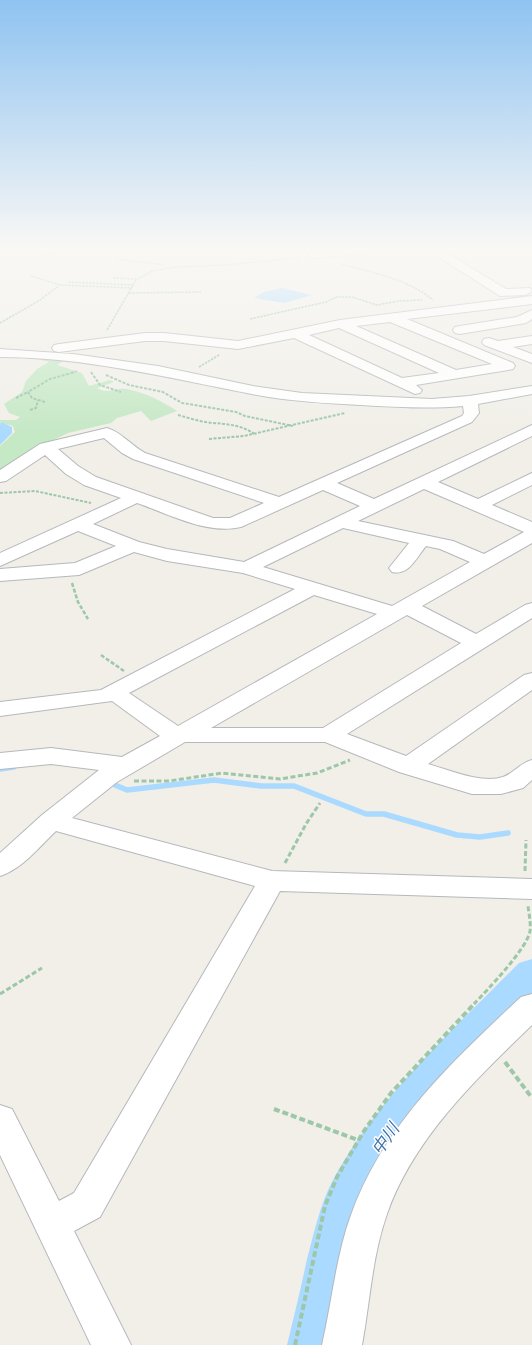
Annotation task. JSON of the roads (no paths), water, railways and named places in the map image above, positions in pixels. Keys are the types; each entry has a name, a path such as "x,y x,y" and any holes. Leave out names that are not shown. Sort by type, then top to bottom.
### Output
{"street":[{"path":"20,353 129,339 158,337 238,345 340,324 453,310"},
{"path":"419,314 497,345 532,361"},
{"path":"460,330 521,320 532,314"},
{"path":"391,318 508,366"},
{"path":"340,324 456,375"},
{"path":"296,334 443,403"},
{"path":"497,345 532,340"},
{"path":"0,353 20,353 158,370 253,390 302,396 417,404 470,401 532,390"},
{"path":"401,383 456,375 532,361"},
{"path":"46,447 80,476 134,498 211,524 235,523 281,503 322,482 467,419 471,415 472,410 470,401"},
{"path":"246,568 532,430"},
{"path":"0,476 46,447 107,433 128,450 139,456 281,503"},
{"path":"478,506 532,478"},
{"path":"322,482 374,506"},
{"path":"423,482 532,529"},
{"path":"0,560 134,498"},
{"path":"339,522 446,545 485,562"},
{"path":"78,524 132,546 167,555 246,568 312,588 400,610 477,643"},
{"path":"0,866 10,859 51,821 108,776 532,535"},
{"path":"399,568 422,540"},
{"path":"0,575 79,568 132,546"},
{"path":"0,709 106,696 312,588"},
{"path":"328,735 532,610"},
{"path":"408,766 532,680"},
{"path":"113,692 178,736 328,735 408,766 472,786 502,786 514,782 532,768"},
{"path":"0,761 51,756 123,768"},
{"path":"51,821 277,882 529,889"},
{"path":"52,1224 87,1205 277,882"},
{"path":"342,1345 360,1245 369,1215 382,1183 405,1144 432,1107 491,1045 532,1006"},
{"path":"0,1120 111,1345"}],"water":[{"path":"2,422 12,427 12,433 0,445 0,423"}],"waterway":[{"path":"0,769 14,767"},
{"path":"115,785 127,790 214,780 261,786 294,786 366,814 384,814 457,835 480,837 508,833"},
{"name":"中川","path":"312,1345 337,1232 348,1197 365,1168 387,1133 435,1076 532,974"}]}
